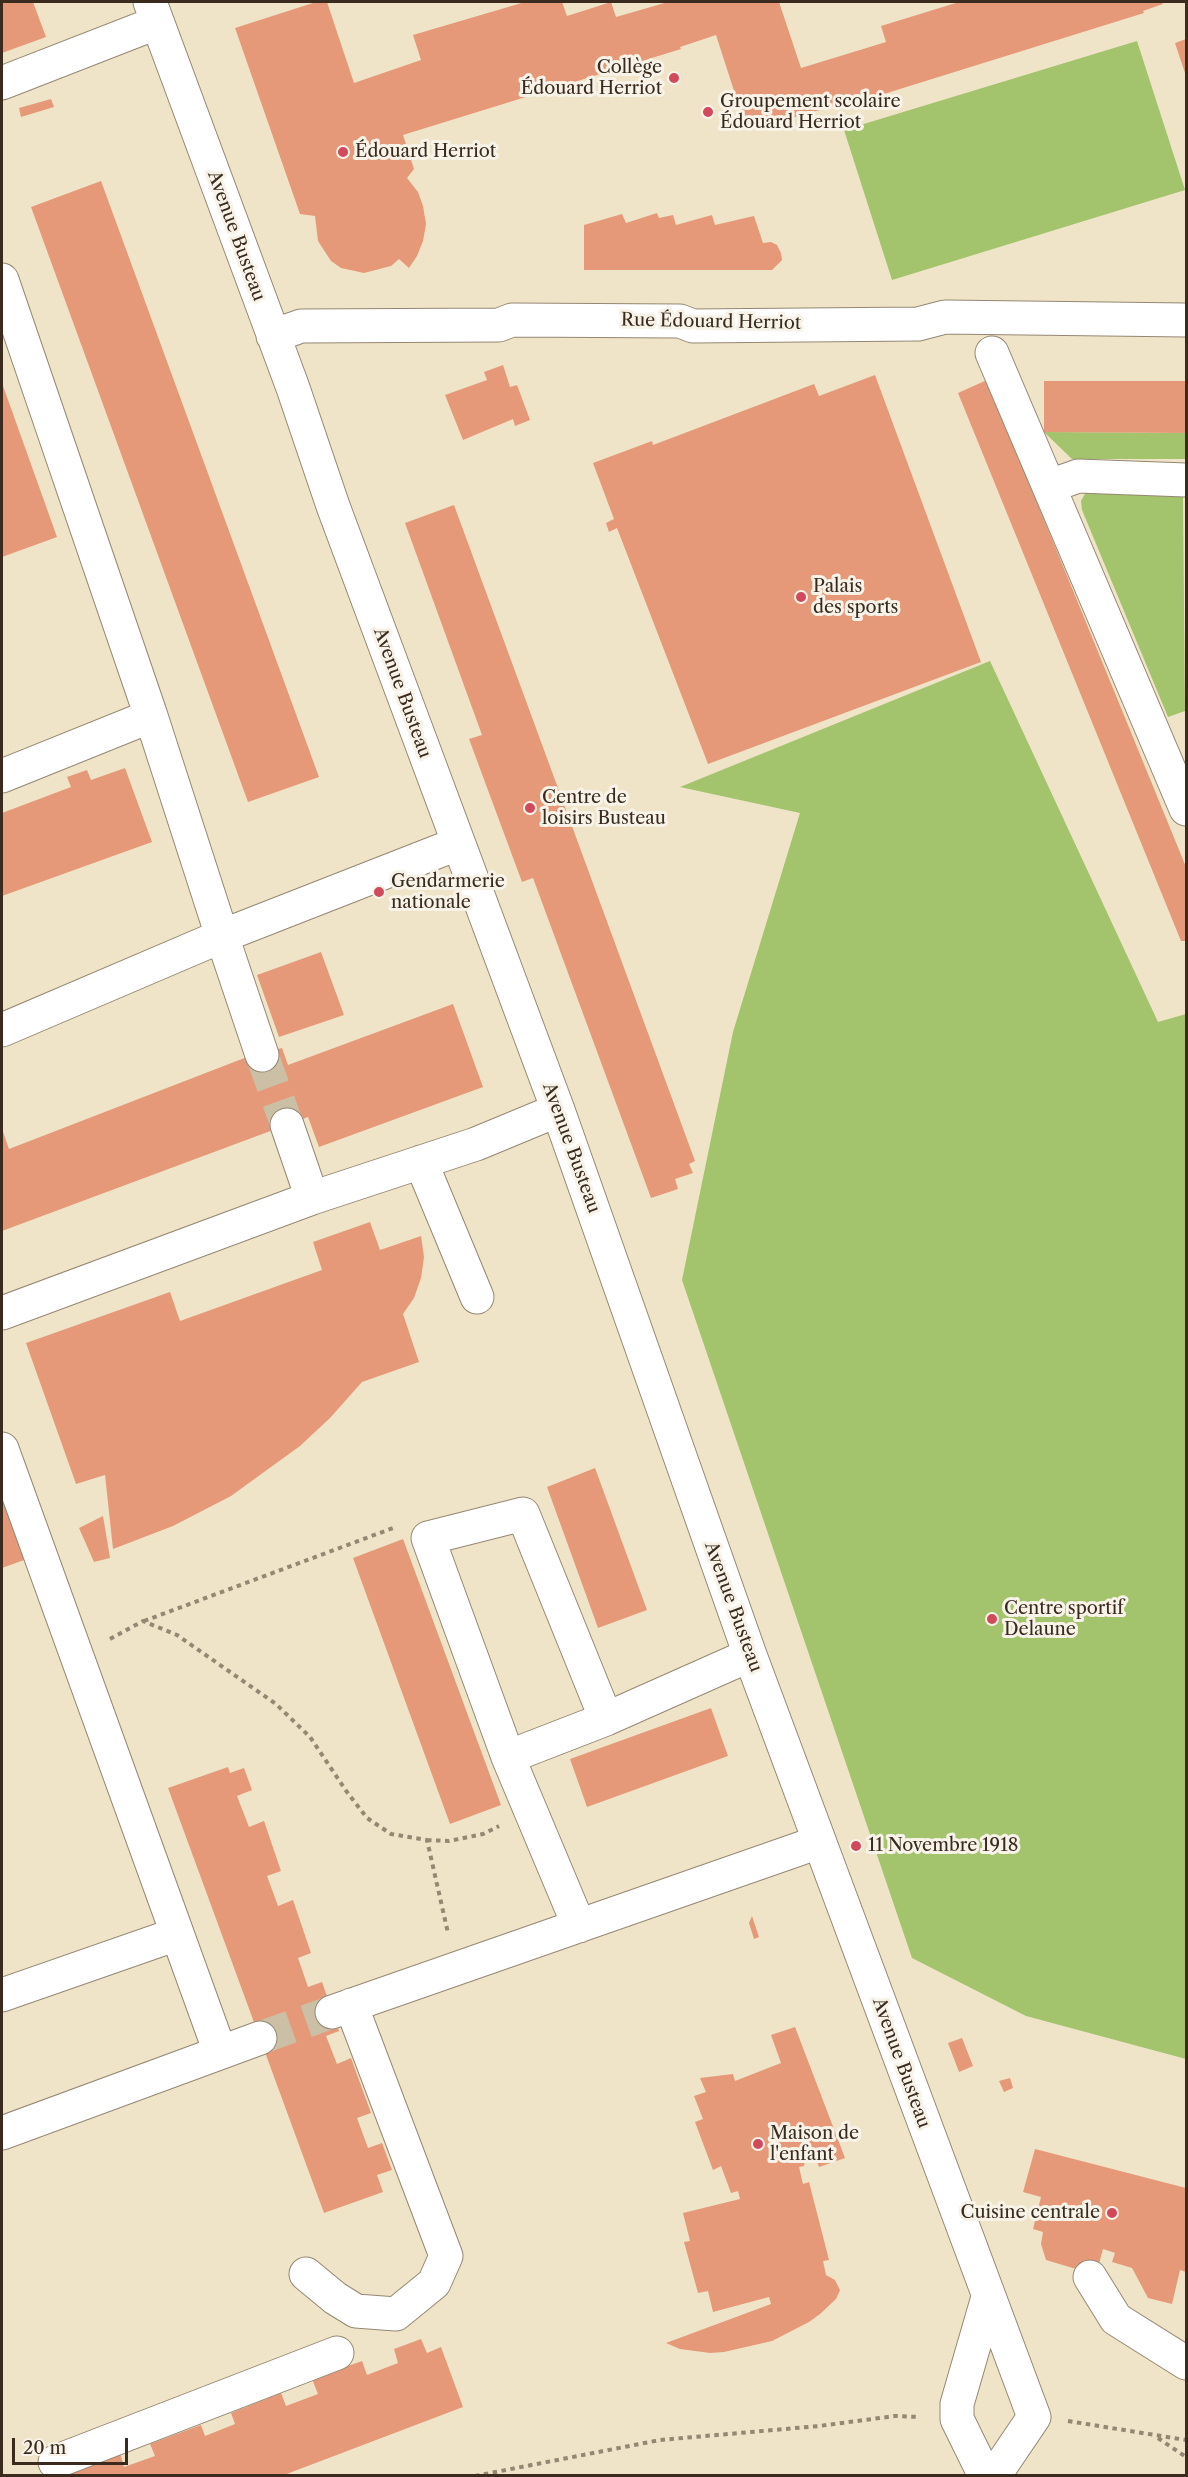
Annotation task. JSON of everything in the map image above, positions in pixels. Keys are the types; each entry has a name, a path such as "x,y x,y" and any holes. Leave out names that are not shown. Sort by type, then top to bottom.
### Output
{"street":[{"path":"2,83 153,12"},
{"name":"Avenue Busteau","path":"153,12 558,1110 750,1656 1034,2417 994,2475"},
{"path":"2,280 151,716 262,1055"},
{"name":"Rue Édouard Herriot","path":"273,336 301,326 499,326 512,320 680,321 693,326 918,324 945,317 1186,320"},
{"path":"992,352 1186,809"},
{"path":"1050,486 1078,476 1186,480"},
{"path":"2,776 151,716"},
{"path":"2,1030 222,936 458,844"},
{"path":"2,1313 312,1198 476,1144 558,1110"},
{"path":"287,1125 312,1198"},
{"path":"421,1162 477,1297"},
{"path":"2,1449 220,2052"},
{"path":"579,1926 508,1757 428,1538 523,1514 606,1719"},
{"path":"508,1757 606,1719 750,1656"},
{"path":"306,2274 335,2298 356,2311 396,2314 434,2283 446,2256 342,2009 819,1842"},
{"path":"2,1995 177,1934"},
{"path":"2,2133 260,2038"},
{"path":"1090,2277 1116,2319 1186,2363"},
{"path":"985,2475 957,2419 957,2404 988,2297"},
{"path":"55,2462 337,2353"}],"path":[{"path":"77,1658 143,1621 399,1525 428,1538"},
{"path":"143,1621 177,1635 276,1704 310,1737 346,1792 367,1818 391,1833 449,1841 483,1834 530,1812"},
{"path":"427,1839 455,1969"},
{"path":"475,2475 660,2440 895,2416 923,2418"},
{"path":"1066,2421 1186,2440"},
{"path":"1157,2437 1186,2457"}],"green space":[{"path":"1137,41 1185,190 892,280 844,130"},
{"path":"1044,432 1186,433 1186,459 1072,459"},
{"path":"1176,488 1183,496 1185,711 1168,717 1082,510 1081,501 1086,492"},
{"name":"Centre sportif Delaune","path":"990,661 1158,1022 1186,1014 1186,2059 1026,2016 912,1958 682,1280 733,1032 800,813 680,787"}],"building":[{"path":"2,2 33,2 46,37 2,53"},
{"name":"Édouard Herriot","path":"316,2 327,2 354,83 421,60 413,35 525,2 562,2 567,16 611,2 616,17 668,2 779,2 801,68 886,42 881,26 959,2 1162,2 1163,4 1143,11 1144,13 855,103 854,100 747,131 716,35 680,47 681,49 403,135 414,169 407,178 418,192 423,206 426,224 423,241 409,268 399,259 391,266 364,273 341,268 331,261 318,241 315,216 300,214 235,28"},
{"path":"1186,39 1186,76 1175,43"},
{"path":"51,99 54,107 21,117 19,108"},
{"path":"101,181 319,777 248,802 31,207"},
{"path":"657,213 659,218 673,215 676,225 712,215 715,225 754,216 763,243 771,242 777,245 782,260 772,270 584,270 584,225 622,214 626,223"},
{"path":"503,365 510,387 517,385 530,420 515,426 513,419 463,440 445,395 487,380 484,372"},
{"name":"Palais des sports","path":"875,375 981,662 708,764 617,528 609,532 606,523 614,519 593,463 652,441 653,445 814,384 819,396"},
{"path":"987,380 1186,867 1186,941 1181,941 958,393"},
{"path":"1044,381 1186,381 1186,433 1044,432"},
{"path":"2,383 57,537 2,557"},
{"name":"Centre de loisirs Busteau","path":"454,505 695,1161 689,1164 693,1173 675,1179 678,1189 651,1198 533,878 522,882 469,739 482,735 405,523"},
{"path":"125,768 152,842 2,896 2,813 71,787 67,777 87,770 91,780"},
{"path":"321,952 344,1015 279,1037 257,975"},
{"path":"453,1004 483,1087 319,1147 308,1117 2,1231 2,1129 9,1149 247,1057 282,1048 288,1065"},
{"path":"370,1222 380,1250 421,1236 424,1257 421,1278 414,1298 403,1314 419,1362 362,1382 330,1418 300,1446 231,1496 173,1526 113,1549 105,1475 76,1484 26,1343 170,1292 180,1321 322,1270 313,1242"},
{"path":"595,1468 647,1610 598,1628 547,1487"},
{"path":"2,1487 27,1559 2,1568"},
{"path":"103,1516 110,1558 94,1562 79,1528"},
{"path":"403,1539 501,1805 450,1824 353,1558"},
{"path":"711,1708 728,1756 587,1807 570,1759"},
{"path":"228,1767 230,1773 244,1768 252,1790 237,1796 249,1827 264,1821 281,1871 267,1876 278,1906 293,1900 311,1953 298,1958 308,1987 322,1982 339,2031 326,2036 337,2064 351,2058 371,2113 357,2118 368,2148 382,2143 392,2170 377,2175 383,2192 324,2213 168,1788"},
{"path":"752,1916 759,1937 754,1939 749,1923"},
{"path":"795,2027 845,2158 819,2167 815,2156 805,2160 804,2166 799,2167 803,2184 809,2182 829,2260 823,2261 826,2275 835,2280 840,2290 836,2299 820,2314 772,2341 724,2352 710,2353 680,2349 666,2343 771,2304 769,2297 713,2312 708,2291 698,2293 684,2242 690,2241 683,2213 740,2199 738,2191 731,2193 721,2166 713,2170 695,2122 703,2119 694,2096 706,2092 700,2078 733,2074 735,2081 781,2063 771,2035"},
{"path":"962,2038 973,2066 959,2072 948,2043"},
{"path":"1010,2078 1013,2088 1004,2092 999,2081"},
{"name":"Cuisine centrale","path":"1035,2149 1186,2188 1186,2272 1180,2270 1172,2304 1148,2298 1132,2268 1112,2262 1115,2253 1103,2249 1096,2275 1046,2260 1041,2244 1043,2232 1033,2229 1041,2197 1023,2192"},
{"path":"421,2339 427,2353 441,2347 463,2407 284,2475 70,2475 69,2472 120,2453 124,2467 155,2456 150,2444 201,2425 205,2436 235,2424 231,2413 281,2393 286,2406 318,2394 312,2379 362,2361 367,2375 398,2363 394,2349"}],"tunnel":[{"path":"262,1055 287,1125"},
{"path":"260,2038 332,2012"}],"place":[{"name":"Collège Édouard Herriot","path":"674,78"},
{"name":"Groupement scolaire Édouard Herriot","path":"708,112"},
{"name":"Édouard Herriot","path":"343,152"},
{"name":"Palais des sports","path":"801,597"},
{"name":"Centre de loisirs Busteau","path":"530,808"},
{"name":"Gendarmerie nationale","path":"379,892"},
{"name":"Centre sportif Delaune","path":"992,1619"},
{"name":"11 Novembre 1918","path":"856,1846"},
{"name":"Maison de l'enfant","path":"758,2144"},
{"name":"Cuisine centrale","path":"1112,2213"}]}
